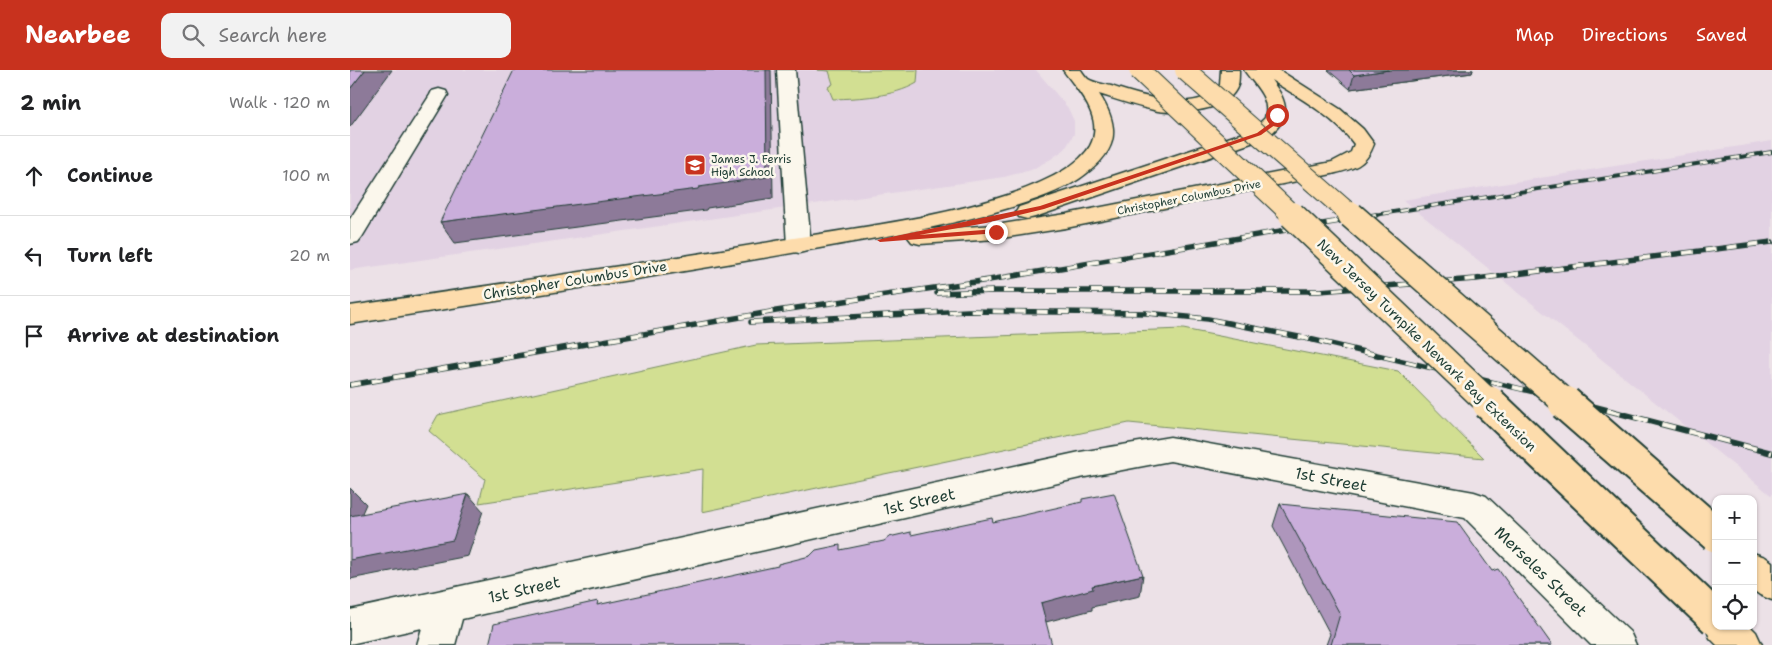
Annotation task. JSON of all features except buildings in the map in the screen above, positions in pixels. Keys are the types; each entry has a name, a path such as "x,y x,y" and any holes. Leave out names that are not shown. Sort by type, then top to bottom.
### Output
{"main road":[{"name":"New Jersey Turnpike Newark Bay Extension","path":"1139,70 1712,615"},
{"path":"1185,70 1712,531"},
{"path":"1078,77 1151,105 1185,106 1219,97 1228,86 1230,70"},
{"name":"Christopher Columbus Drive","path":"880,240 996,219 1042,208 1259,134 1274,122 1277,108 1270,91 1253,70"},
{"name":"Christopher Columbus Drive","path":"799,246 996,232 1066,221 1332,168 1354,160 1360,155 1364,144 1350,128 1306,95 1267,70"},
{"name":"Christopher Columbus Drive","path":"350,315 799,246 939,219 980,209 1038,191 1060,181 1090,160 1103,138 1104,125 1078,77"},
{"path":"1757,571 1772,584"},
{"path":"1727,630 1743,645"}],"street":[{"path":"786,70 799,246"},
{"path":"350,237 439,95"},
{"name":"1st Street","path":"350,627 1080,465 1170,449 1474,506 1487,518"},
{"name":"Merseles Street","path":"1487,518 1617,645"},
{"path":"436,645 447,606"}],"shaded area":[{"name":"James J. Ferris High School","path":"350,70 1036,70 1068,108 1074,121 1074,134 1065,149 1051,159 1031,170 1004,177 350,270"},
{"path":"1772,141 1772,496 1403,200"}],"green space":[{"path":"817,70 918,70 917,83 908,88 876,96 833,99 828,87 833,84 829,71"},
{"path":"1183,329 1398,371 1484,458 1129,423 702,512 703,469 479,503 485,479 429,431 438,415 756,345"}],"railway":[{"path":"1368,216 1772,152"},
{"path":"350,385 776,311 989,280 1376,215"},
{"path":"937,293 994,291 1319,291 1476,279 1772,242"},
{"path":"751,322 968,311 1146,313 1208,319 1309,339 1585,404"},
{"path":"1580,403 1772,453"}],"place":[{"name":"James J. Ferris High School","path":"695,165"}],"route":[{"path":"996,232 880,240 986,221 1042,208 1259,134 1268,129 1277,115"}]}
